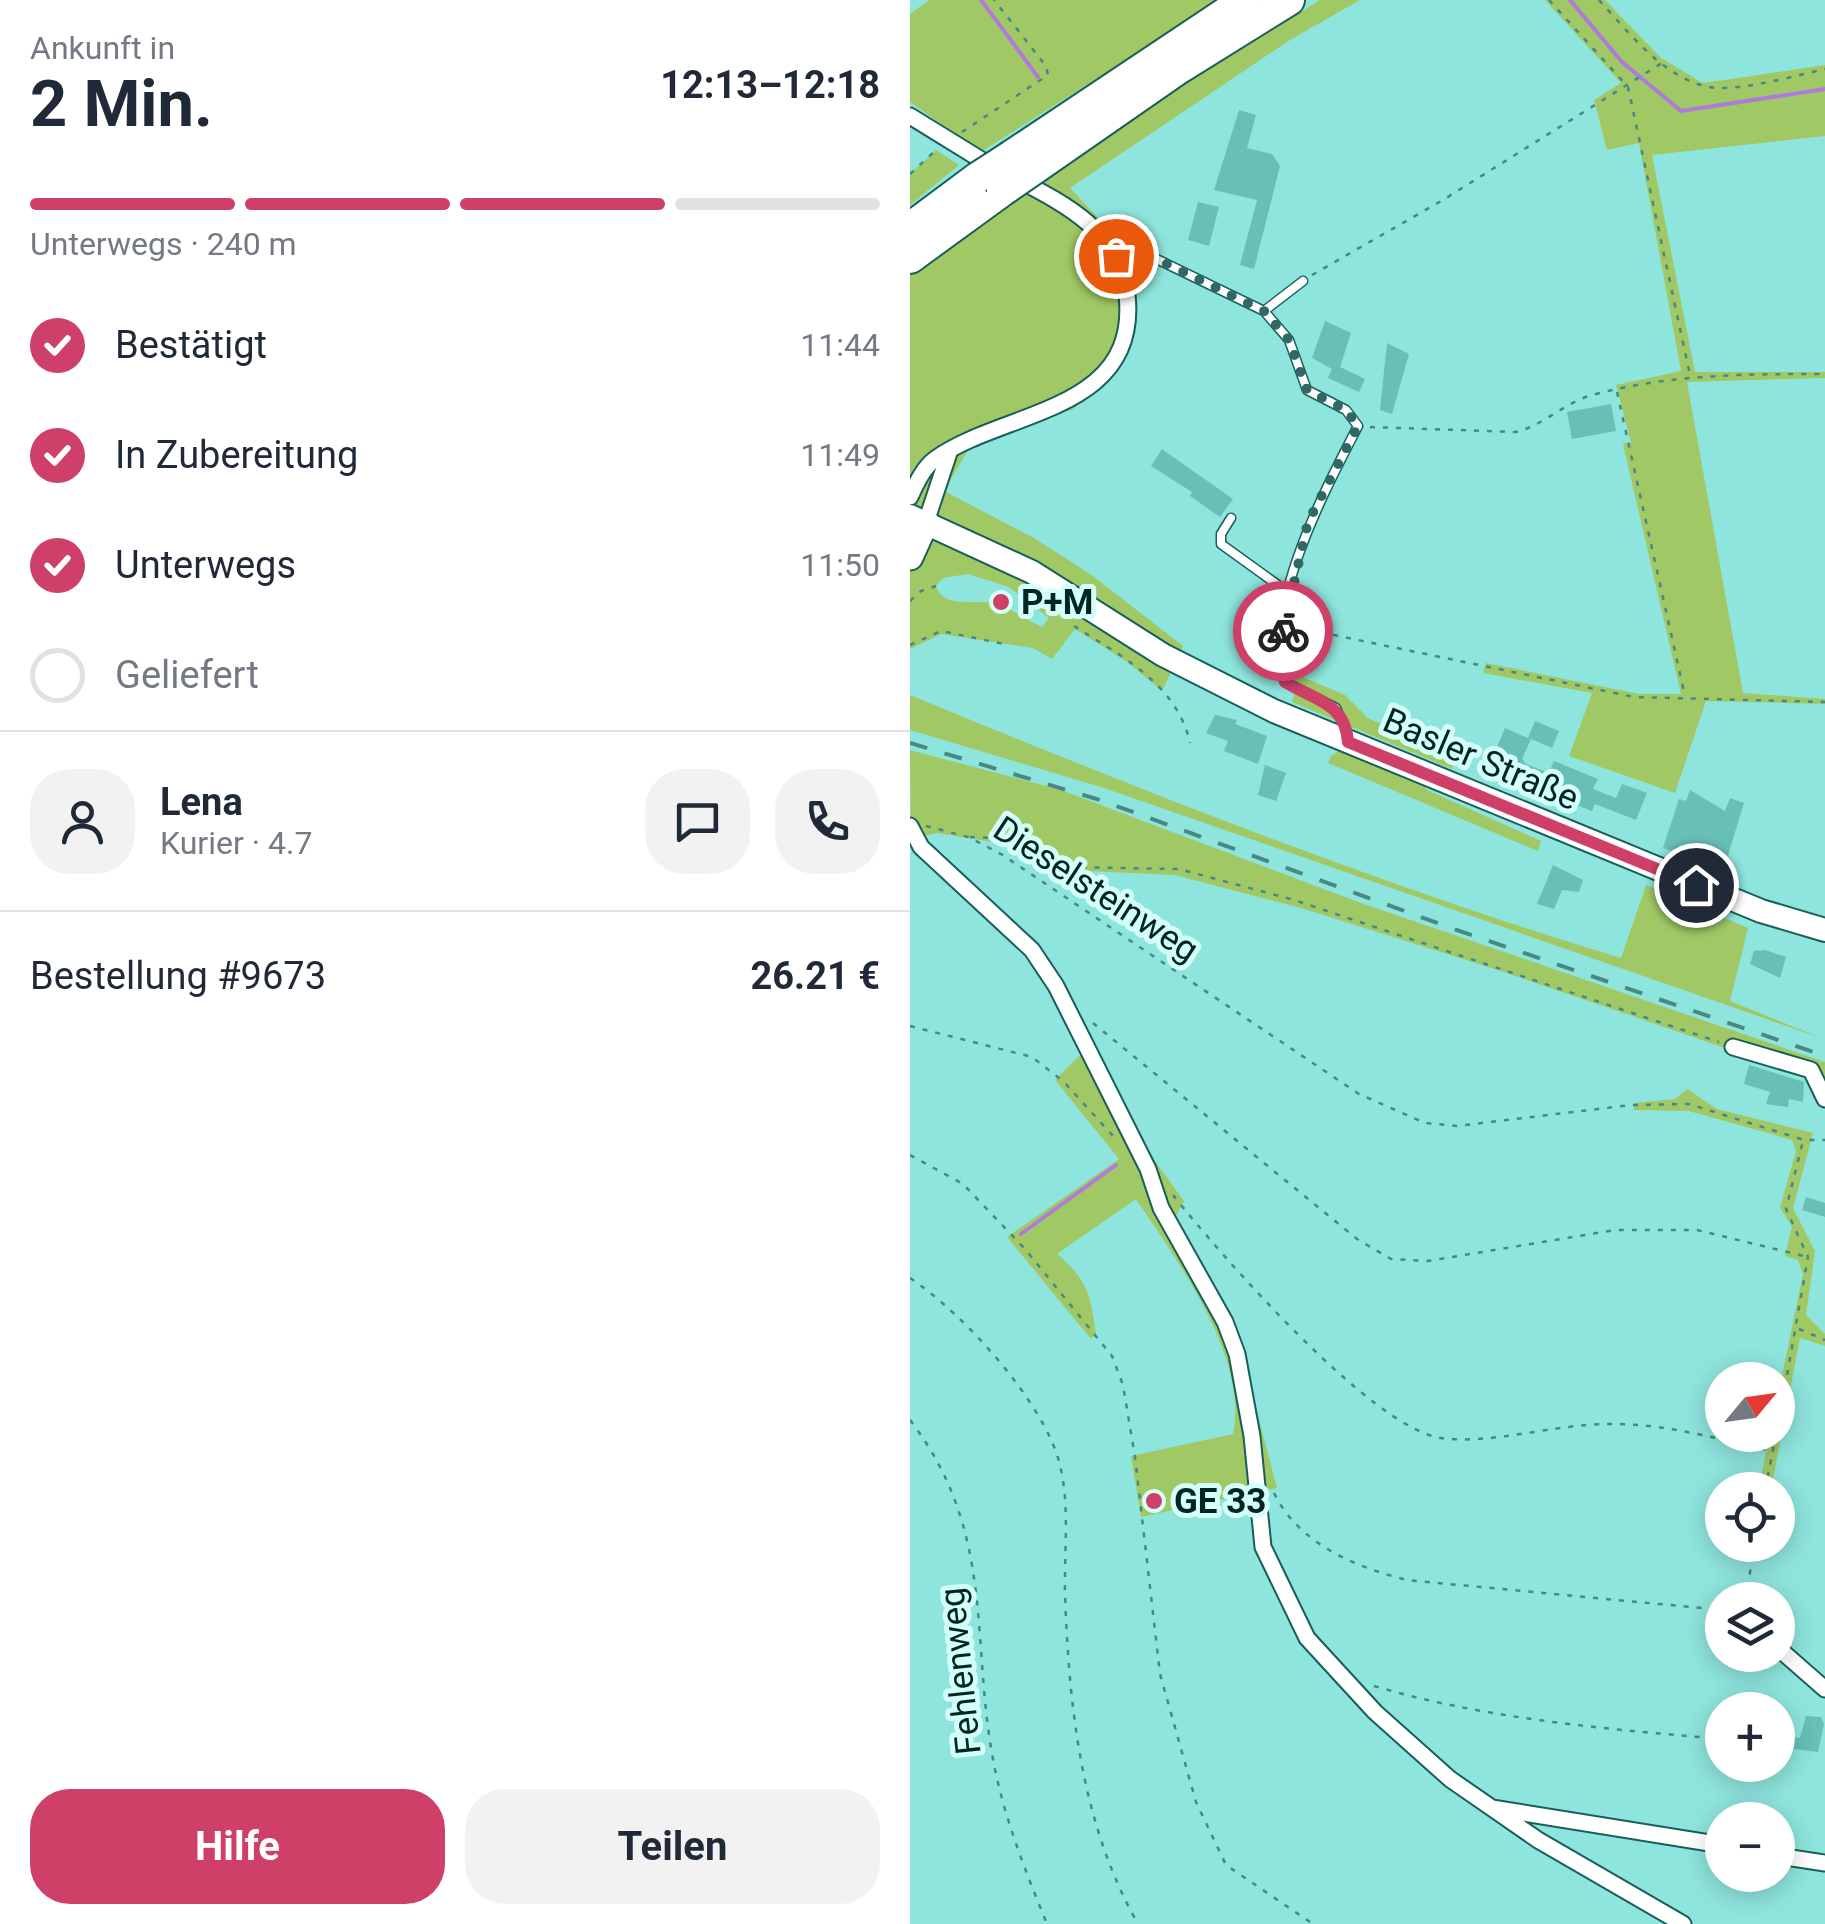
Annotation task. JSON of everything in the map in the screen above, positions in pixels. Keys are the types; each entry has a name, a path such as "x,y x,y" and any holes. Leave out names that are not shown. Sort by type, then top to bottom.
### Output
{"highway":[{"path":"910,228 989,185 1246,0"},
{"path":"1022,162 1290,0"},
{"path":"910,258 989,185"}],"main road":[{"path":"910,556 918,519"}],"street":[{"path":"910,116 948,142 1072,209 1098,231 1126,279 1128,322 1116,356 1095,382 1056,409 987,429 935,458 910,497"},
{"path":"918,519 948,453"},
{"name":"Basler Straße","path":"918,519 1032,572 1202,678 1750,907 1825,930"},
{"path":"911,827 921,847 1032,950 1056,986 1135,1150 1148,1169 1161,1208 1198,1268 1237,1354 1263,1547 1307,1638 1388,1723 1450,1778 1538,1840 1683,1924"},
{"path":"1733,1048 1812,1070 1825,1099"},
{"path":"1795,1663 1825,1689"},
{"path":"1492,1808 1705,1842"},
{"path":"1795,1859 1825,1864"}],"lane":[{"path":"1116,256 1142,252 1264,311 1289,340 1307,390 1346,410 1358,426 1308,522 1289,594 1280,666 1285,682 1336,708 1347,728 1348,742"},
{"path":"1264,311 1303,281"},
{"path":"1231,518 1220,534 1221,544 1289,594"}],"path":[{"path":"910,174 948,142 1048,75 1046,66 994,0"},
{"path":"1549,0 1628,87 1690,375"},
{"path":"1599,0 1662,64 1704,86 1725,88 1825,70"},
{"path":"1303,281 1662,64"},
{"path":"1358,426 1516,432 1537,426 1556,411 1588,396 1690,375 1825,374"},
{"path":"1617,390 1685,698"},
{"path":"910,601 921,590 936,586"},
{"path":"1284,624 1634,696 1825,702"},
{"path":"1074,626 1126,659 1162,690 1186,725 1190,743"},
{"path":"910,646 941,631 1004,644"},
{"path":"911,827 924,826 968,837"},
{"name":"Dieselsteinweg","path":"968,837 993,838 1069,866 1179,869 1294,900 1733,1048"},
{"name":"Dieselsteinweg","path":"968,837 1131,938 1359,1094 1425,1123 1458,1126 1631,1105 1688,1104 1804,1140 1825,1140"},
{"path":"1067,1012 1083,1015 1122,1044 1357,1240 1392,1259 1468,1256 1529,1241 1615,1230 1696,1230 1808,1257"},
{"path":"910,1026 999,1046 1032,1058 1064,1082 1118,1140 1135,1150"},
{"path":"1791,1362 1808,1257 1786,1209 1804,1140"},
{"path":"910,1155 963,1184 1025,1249 1112,1356 1122,1385 1135,1457 1160,1674 1196,1802 1226,1865 1313,1924"},
{"path":"1148,1169 1294,1326 1365,1396 1405,1425 1440,1438 1610,1424 1705,1437"},
{"path":"910,1278 984,1346 1030,1404 1059,1462 1068,1509 1067,1661 1088,1797 1118,1886 1138,1924"},
{"path":"1798,1328 1825,1340"},
{"name":"Fehlenweg","path":"910,1420 950,1484 970,1541 999,1788 1047,1924"},
{"path":"1252,1458 1298,1528 1321,1546 1376,1572 1407,1580 1705,1608"},
{"path":"1340,1672 1376,1687 1484,1711 1602,1729 1705,1738"}],"green space":[{"path":"929,0 1220,0 981,152 910,102 910,14"},
{"path":"1320,0 1360,0 1290,40 1070,188 1108,228 1123,253 1120,362 1101,387 1072,410 988,435 971,445 944,491 1034,538 1093,576 1183,646 1162,691 1126,661 1075,629 1052,659 1033,648 941,634 910,649 910,272 1160,98","holes":["968,574 1009,587 1049,618 1042,627 996,604 953,601 936,586 943,578"]},
{"path":"1545,0 1605,0 1661,58 1703,83 1825,65 1825,136 1652,155 1695,372 1825,372 1825,378 1687,382 1743,693 1825,699 1825,704 1706,701 1675,793 1569,756 1592,693 1483,673 1486,663 1639,694 1681,694 1623,444 1631,442 1616,385 1681,371 1639,143 1607,150 1594,100 1621,83"},
{"path":"936,150 959,165 910,205 910,174"},
{"path":"1284,669 1345,695 1368,718 1456,758 1452,769 1292,702 1296,687"},
{"path":"910,695 1262,835 1441,900 1621,958 1646,885 1748,928 1730,1001 1824,1039 1104,788 910,730"},
{"path":"1348,745 1428,780 1425,789 1541,841 1538,851 1328,763 1331,756"},
{"path":"910,750 1061,790 1361,903 1825,1062 1825,1092 1821,1081 1504,972 1301,908 1175,875 1066,870 999,843 937,833 911,839"},
{"path":"1092,1043 1133,1131 1184,1201 1174,1220 1236,1332 1277,1488 1141,1517 1131,1456 1233,1434 1235,1404 1230,1373 1206,1310 1136,1199 1057,1254 1086,1289 1096,1334 1091,1339 1007,1237 1119,1159 1055,1080"},
{"path":"1687,1089 1717,1109 1813,1133 1793,1208 1815,1251 1806,1315 1825,1334 1825,1346 1800,1338 1795,1364 1785,1362 1803,1274 1798,1260 1785,1256 1792,1226 1780,1208 1796,1151 1792,1140 1689,1111 1634,1110 1634,1103 1675,1099"},
{"path":"1766,1452 1778,1452 1774,1472 1762,1472"}],"building":[{"path":"1239,110 1256,115 1247,148 1272,154 1280,166 1254,269 1240,265 1257,200 1214,190"},
{"path":"1198,202 1219,207 1209,246 1188,240"},
{"path":"1325,321 1351,333 1340,367 1365,379 1359,392 1328,378 1332,369 1312,358"},
{"path":"1387,343 1409,354 1392,414 1380,410"},
{"path":"1611,404 1616,431 1572,439 1567,412"},
{"path":"1162,449 1233,499 1220,517 1190,496 1192,492 1151,466"},
{"path":"1215,715 1237,720 1235,724 1267,736 1258,764 1224,751 1228,741 1206,733"},
{"path":"1535,721 1559,731 1552,748 1531,739 1522,759 1526,764 1549,773 1554,761 1598,779 1593,789 1616,798 1622,784 1647,793 1636,820 1595,804 1592,811 1501,776 1509,758 1495,752 1505,728 1528,738"},
{"path":"1265,765 1286,773 1276,801 1258,795"},
{"path":"1690,790 1725,811 1730,798 1744,803 1724,868 1663,848 1679,799 1686,801"},
{"path":"1553,865 1583,880 1579,892 1562,890 1554,909 1537,904"},
{"path":"1765,950 1786,957 1780,978 1750,964 1754,951"},
{"path":"1749,1065 1804,1082 1803,1102 1789,1099 1788,1107 1766,1104 1770,1092 1744,1084"},
{"path":"1806,1197 1825,1203 1825,1217 1802,1210"},
{"path":"1806,1716 1821,1717 1824,1724 1818,1752 1795,1749 1795,1737 1800,1738"}],"waterway":[{"path":"981,0 1038,77"},
{"path":"1570,0 1622,62 1681,111 1825,89"},
{"path":"1021,1234 1116,1165"}],"railway":[{"path":"910,743 1100,800 1451,928 1825,1056"}],"way so far":[{"path":"1116,256 1142,252 1264,311 1289,340 1307,390 1346,410 1358,426 1308,522 1283,631"}],"place":[{"name":"P+M","path":"1001,602"},
{"name":"GE 33","path":"1154,1501"}],"route":[{"path":"1283,631 1280,666 1285,682 1336,708 1347,728 1348,742 1696,885"}]}
